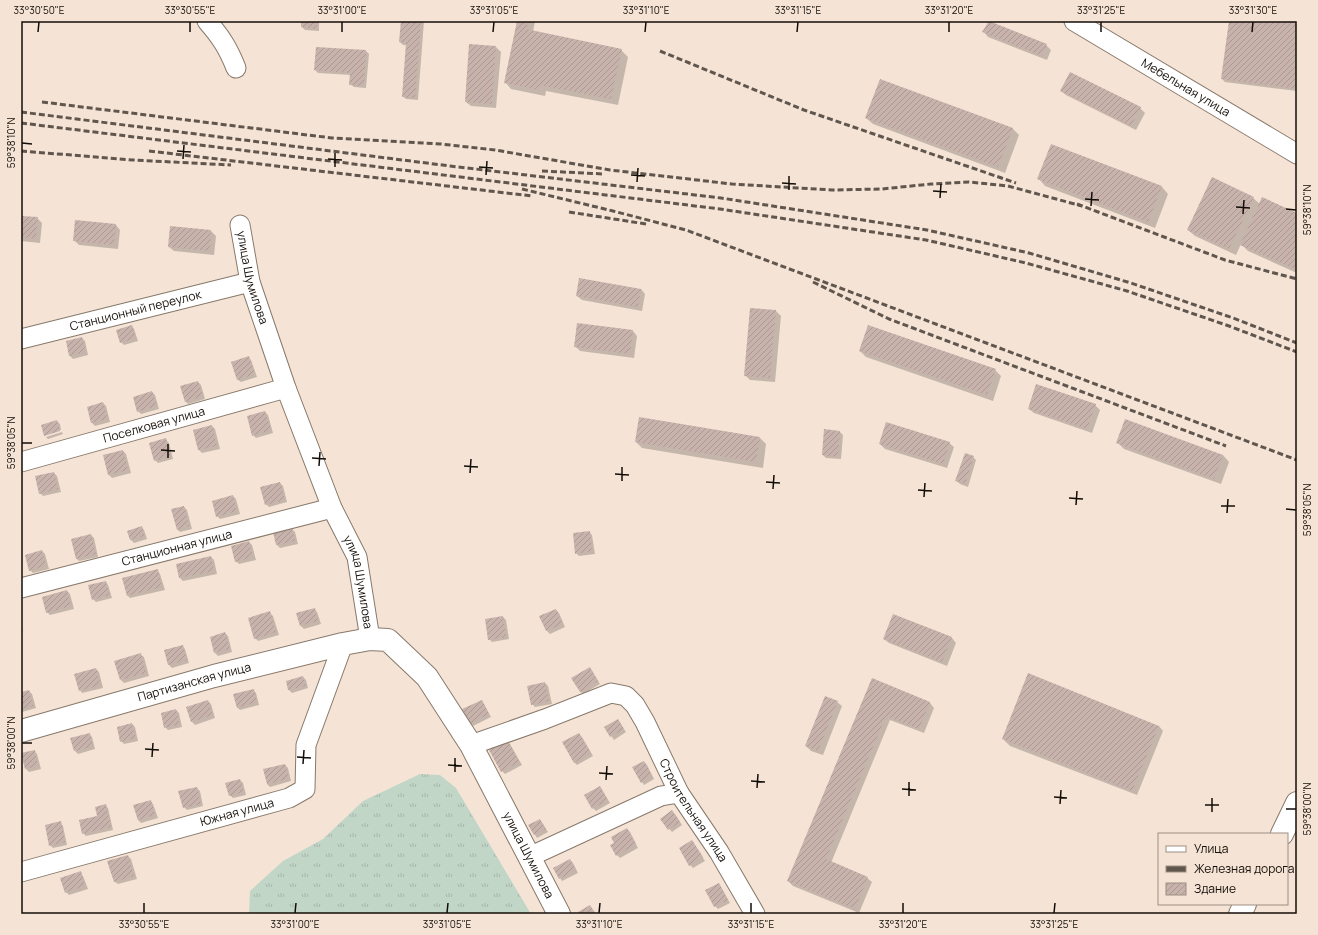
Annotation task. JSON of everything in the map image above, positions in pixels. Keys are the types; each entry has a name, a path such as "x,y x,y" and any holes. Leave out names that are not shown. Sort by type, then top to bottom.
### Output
{"main road":[{"name":"Партизанская улица","path":"21,731 214,676 370,639"},
{"name":"улица Шумилова","path":"370,639 388,640 427,677 471,745 559,914"},
{"path":"1282,833 1297,803"},
{"path":"1240,914 1244,905"}],"street":[{"path":"207,21 228,48 236,68"},
{"name":"Мебельная улица","path":"1074,21 1297,154"},
{"name":"улица Шумилова","path":"240,225 250,282 286,388 332,508 357,558 370,639"},
{"name":"Станционный переулок","path":"21,339 250,282"},
{"name":"Поселковая улица","path":"21,462 286,388"},
{"name":"Станционная улица","path":"21,588 332,508"},
{"name":"Южная улица","path":"21,872 289,798 305,789 306,745 344,644"},
{"name":"Строительная улица","path":"471,745 546,719 610,693 626,696 635,704 645,722 679,793 719,852 755,914"},
{"path":"529,857 661,796 679,793"}],"green space":[{"path":"420,774 440,775 456,788 531,914 249,914 250,891 283,861 323,839 363,801"}],"building":[{"path":"301,21 317,21 316,29 301,27"},
{"path":"401,21 421,21 415,98 402,97 406,43 399,42"},
{"path":"517,21 528,21 526,29 622,49 611,99 540,85 539,90 504,83"},
{"path":"989,21 1047,44 1042,56 982,32"},
{"path":"1229,21 1297,21 1297,89 1221,79"},
{"path":"469,44 496,46 492,104 465,102"},
{"path":"316,47 366,50 364,86 349,85 350,73 314,70"},
{"path":"1070,72 1141,107 1131,126 1060,91"},
{"path":"880,79 1013,128 998,167 865,118"},
{"path":"1051,144 1162,186 1148,222 1037,179"},
{"path":"1212,177 1254,197 1229,249 1187,230"},
{"path":"1262,197 1297,213 1297,270 1240,245"},
{"path":"21,216 38,217 36,239 21,237"},
{"path":"75,220 116,224 114,245 73,241"},
{"path":"170,226 211,230 210,251 168,247"},
{"path":"579,278 641,289 638,307 576,296"},
{"path":"750,308 776,310 770,378 744,376"},
{"path":"577,323 633,330 630,354 574,347"},
{"path":"132,325 136,338 120,343 116,330"},
{"path":"868,325 996,369 987,395 859,351"},
{"path":"82,337 86,352 69,356 66,341"},
{"path":"249,356 255,374 237,380 231,362"},
{"path":"198,381 203,396 185,402 180,386"},
{"path":"1036,384 1096,404 1087,429 1028,409"},
{"path":"152,391 157,406 137,412 133,397"},
{"path":"103,402 108,419 91,423 87,407"},
{"path":"265,411 271,430 252,436 247,416"},
{"path":"639,417 760,437 756,462 635,442"},
{"path":"1125,419 1223,455 1214,479 1116,443"},
{"path":"57,420 60,431 44,436 41,425"},
{"path":"886,422 950,442 943,464 879,444"},
{"path":"212,425 217,446 198,450 193,430"},
{"path":"824,429 840,431 838,457 822,455"},
{"path":"166,438 171,456 154,461 149,443"},
{"path":"123,450 128,470 108,475 103,455"},
{"path":"965,453 974,456 965,484 955,481"},
{"path":"54,472 58,489 39,494 35,476"},
{"path":"280,482 285,500 265,505 260,487"},
{"path":"233,495 237,511 216,517 212,501"},
{"path":"184,506 189,526 177,530 171,509"},
{"path":"142,526 145,536 130,540 127,531"},
{"path":"292,528 295,541 276,545 273,532"},
{"path":"590,531 592,551 575,554 573,533"},
{"path":"91,534 96,554 76,559 71,539"},
{"path":"249,541 253,557 235,562 231,546"},
{"path":"42,550 46,566 29,571 25,555"},
{"path":"211,556 214,571 179,578 176,564"},
{"path":"158,569 162,587 127,596 122,578"},
{"path":"106,581 110,595 92,600 88,585"},
{"path":"67,590 71,606 46,613 42,597"},
{"path":"315,608 318,621 300,626 296,613"},
{"path":"556,609 563,624 546,631 539,616"},
{"path":"270,611 276,632 254,639 248,618"},
{"path":"893,614 952,637 942,662 883,639"},
{"path":"503,616 506,637 488,640 485,619"},
{"path":"225,632 230,649 214,653 210,637"},
{"path":"183,645 187,660 168,665 164,650"},
{"path":"141,653 146,673 120,680 114,661"},
{"path":"590,667 598,681 580,692 571,678"},
{"path":"96,668 101,685 79,691 74,674"},
{"path":"1028,673 1159,726 1132,791 1002,739"},
{"path":"303,676 306,686 288,690 286,681"},
{"path":"872,678 930,702 919,729 886,716 826,859 868,877 855,909 787,881"},
{"path":"545,682 549,701 531,705 527,686"},
{"path":"254,689 257,702 237,708 233,694"},
{"path":"29,690 33,706 21,709 21,692"},
{"path":"825,696 838,701 818,751 805,746"},
{"path":"208,700 213,715 191,722 186,707"},
{"path":"482,700 489,714 469,724 462,709"},
{"path":"176,709 180,724 164,728 161,713"},
{"path":"618,719 624,729 610,737 604,727"},
{"path":"132,723 136,738 120,742 117,727"},
{"path":"90,733 93,747 74,751 70,738"},
{"path":"579,733 591,753 574,763 562,742"},
{"path":"507,739 519,762 501,772 489,750"},
{"path":"35,750 38,766 25,769 21,753"},
{"path":"644,761 652,776 641,783 632,767"},
{"path":"285,764 289,779 267,784 263,769"},
{"path":"240,779 244,792 229,796 225,783"},
{"path":"600,786 608,800 592,809 584,795"},
{"path":"197,787 201,804 183,808 178,791"},
{"path":"151,800 155,815 138,820 133,805"},
{"path":"106,804 111,827 82,834 79,820 97,816 95,807"},
{"path":"672,810 680,822 668,830 660,819"},
{"path":"540,819 546,829 534,835 528,825"},
{"path":"61,821 65,842 49,846 45,825"},
{"path":"627,828 636,844 616,856 610,845 614,843 611,837"},
{"path":"692,840 703,857 689,866 679,848"},
{"path":"128,855 134,876 114,882 107,861"},
{"path":"570,859 576,870 559,879 553,868"},
{"path":"81,871 85,886 65,893 60,878"},
{"path":"719,883 728,900 714,907 705,890"},
{"path":"590,905 596,914 579,914 578,912"}],"railway":[{"path":"660,51 804,110 1016,183"},
{"path":"42,102 332,138 441,144 495,150 610,170 732,184 832,190 882,189 969,182 1008,186 1082,206"},
{"path":"21,112 450,166 721,198 927,230 1029,253 1131,283 1233,318 1297,343"},
{"path":"21,123 720,209 926,240 1026,263 1127,291 1229,326 1297,352"},
{"path":"21,151 133,160 231,165"},
{"path":"149,151 532,196"},
{"path":"542,171 604,174"},
{"path":"522,189 686,230 1297,460"},
{"path":"1077,204 1225,260 1297,279"},
{"path":"569,212 646,224"},
{"path":"813,282 889,319 1226,446"}]}
